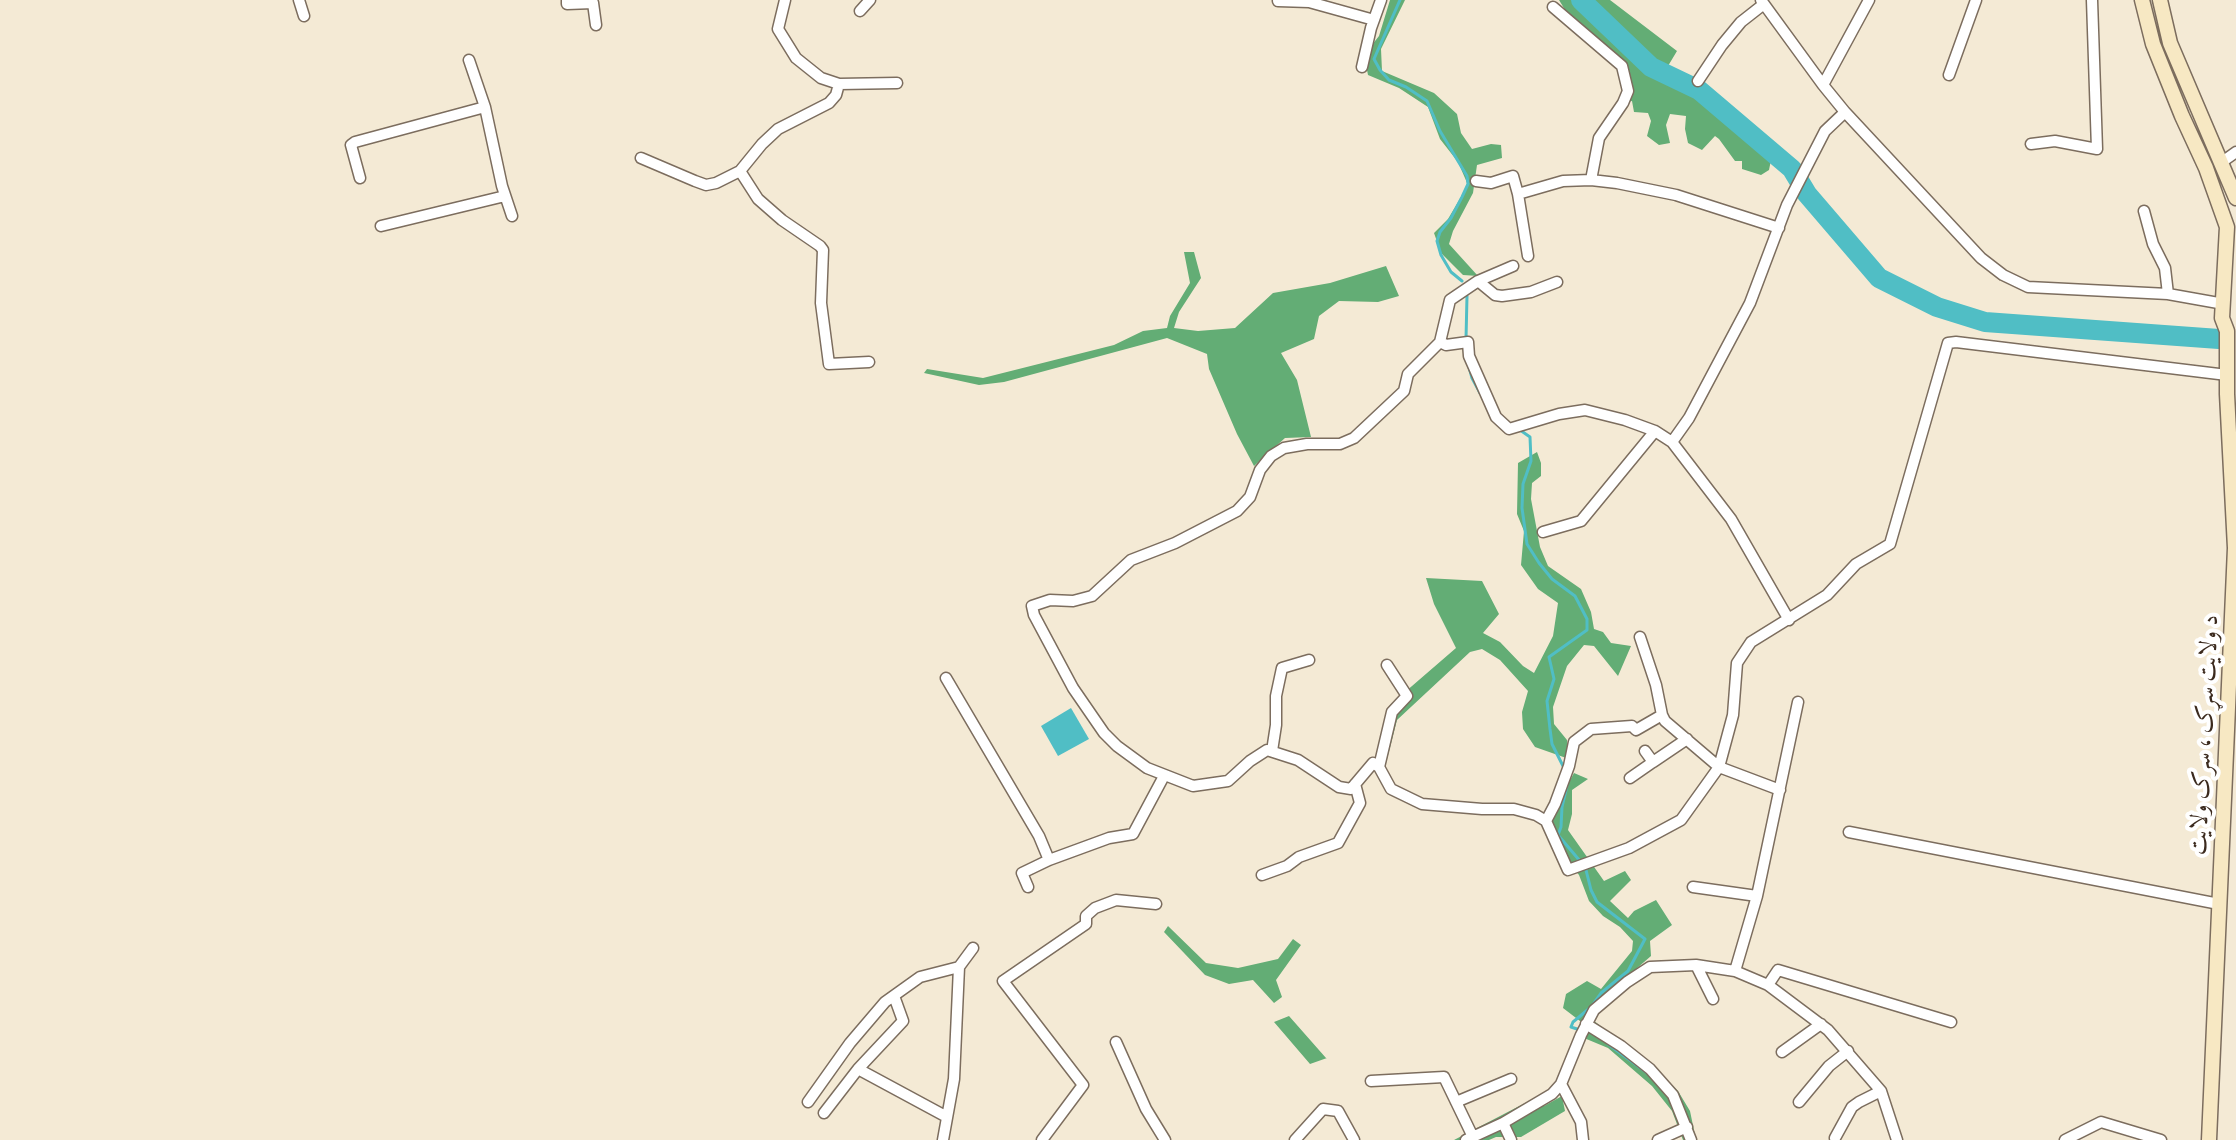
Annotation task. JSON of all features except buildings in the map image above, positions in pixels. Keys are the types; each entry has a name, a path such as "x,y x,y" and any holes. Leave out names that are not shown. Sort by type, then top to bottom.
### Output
{"main road":[{"name":"د ولایت سړک ، سرک ولایت","path":"2142,0 2153,44 2206,168 2227,227 2222,318 2227,331 2227,375 2232,396 2235,548 2209,1140"},
{"path":"2160,0 2170,43 2236,198"},
{"path":"2227,331 2236,319"}],"street":[{"path":"299,0 304,16"},
{"path":"567,0 567,4 593,3 596,25"},
{"path":"785,0 778,29 796,58 821,78 839,84 897,83"},
{"path":"860,11 870,0"},
{"path":"1362,67 1381,0"},
{"path":"1823,85 1869,0"},
{"path":"1949,75 1976,0"},
{"path":"2031,144 2055,141 2097,149 2092,0"},
{"path":"1278,1 1309,2 1374,20"},
{"path":"1698,81 1722,45 1762,2 1845,112 1981,258 2003,275 2028,287 2168,294 2224,304"},
{"path":"1553,7 1622,66 1628,91 1599,138 1591,180"},
{"path":"469,60 485,107 512,216"},
{"path":"641,158 706,185 716,183 740,171 778,129 829,103 836,95 839,84"},
{"path":"360,178 351,145 355,142 485,107"},
{"path":"1672,442 1689,418 1750,303 1787,205 1825,131 1845,112"},
{"path":"2222,162 2236,152"},
{"path":"740,171 758,199 823,250 821,303 829,364 869,362"},
{"path":"1476,181 1491,183 1513,176 1528,256"},
{"path":"1518,194 1563,181 1617,183 1676,195 1779,228"},
{"path":"381,226 505,196"},
{"path":"2144,211 2153,244 2165,268 2168,294"},
{"path":"1513,266 1478,281 1450,300 1440,342 1408,374 1404,391 1354,438 1340,444 1284,448 1271,456 1260,470 1250,497 1237,511 1175,543 1131,560 1092,596 1073,601 1050,600 1032,606 1073,688 1104,733 1127,754 1147,768 1193,786 1228,781 1267,750 1298,760 1339,787 1351,789 1373,763 1379,767 1391,789 1422,804 1514,809 1536,815 1546,821 1568,870 1629,848 1681,820 1719,767 1733,715 1737,663 1751,642 1827,595 1856,564 1890,544 1948,343 2227,375"},
{"path":"1478,281 1495,295 1502,296 1531,292 1557,282"},
{"path":"1440,342 1446,345 1468,342 1469,356 1496,417 1509,429 1559,414 1585,410 1655,431 1672,442 1731,519 1789,620"},
{"path":"1543,532 1581,521 1655,431"},
{"path":"1640,637 1665,721 1719,767 1780,790"},
{"path":"1272,751 1276,696 1282,668 1309,660"},
{"path":"1379,767 1392,712 1407,696 1387,665"},
{"path":"946,678 1039,836 1049,860"},
{"path":"1735,971 1757,896 1798,702"},
{"path":"1546,821 1569,766 1574,742 1591,729 1632,726 1636,730 1662,715"},
{"path":"1630,778 1687,739"},
{"path":"1645,751 1653,762"},
{"path":"1028,887 1022,873 1109,838 1133,834 1164,776"},
{"path":"1262,875 1338,843 1360,803 1355,784"},
{"path":"1849,832 2219,904"},
{"path":"1693,887 1757,896"},
{"path":"1042,1140 1083,1085 1003,981 1086,924 1086,916 1095,908 1116,900 1156,904"},
{"path":"943,1140 954,1079 959,967 973,948"},
{"path":"1696,965 1713,999"},
{"path":"1371,1081 1444,1077 1470,1138 1552,1094 1561,1084 1594,1010 1650,967 1696,965 1735,971 1768,985 1821,1024 1881,1091 1897,1140"},
{"path":"808,1102 850,1043 885,1002 920,977 959,967"},
{"path":"1768,985 1778,970 1951,1022"},
{"path":"824,1113 858,1069 903,1021 894,996"},
{"path":"1586,1024 1650,1069 1673,1095 1691,1140"},
{"path":"1782,1052 1821,1024"},
{"path":"1116,1042 1146,1109 1165,1140"},
{"path":"1799,1102 1829,1066 1848,1051"},
{"path":"858,1069 947,1117"},
{"path":"1456,1102 1511,1079"},
{"path":"1561,1084 1581,1122 1583,1140"},
{"path":"1835,1138 1852,1107 1881,1091"},
{"path":"1295,1140 1323,1109 1338,1111 1354,1140"},
{"path":"2065,1140 2101,1122 2161,1140"},
{"path":"1503,1123 1511,1140"},
{"path":"1658,1140 1687,1127"}],"green space":[{"path":"1390,0 1405,0 1381,49 1382,71 1434,93 1457,114 1461,133 1472,149 1501,145 1502,158 1477,165 1473,193 1449,244 1478,276 1463,275 1441,253 1434,233 1448,219 1468,185 1458,162 1440,139 1428,107 1399,88 1368,75 1364,55 1379,36"},
{"path":"1559,0 1574,0 1584,7 1652,69 1717,109 1743,135 1757,141 1772,155 1769,170 1761,175 1742,169 1742,161 1735,161 1715,136 1702,150 1688,143 1686,116 1670,114 1666,125 1670,143 1659,145 1647,136 1651,121 1648,113 1634,112 1632,101 1625,102 1623,68 1570,18"},
{"path":"1591,0 1610,0 1677,51 1665,71 1636,53 1621,26 1593,12"},
{"path":"1184,252 1194,252 1201,278 1179,312 1174,328 1198,331 1235,328 1273,293 1330,283 1386,266 1399,296 1378,302 1339,301 1319,316 1314,339 1281,353 1297,380 1311,437 1285,438 1254,466 1209,369 1207,354 1167,338 1004,382 979,385 924,373 927,369 983,378 1114,345 1143,331 1167,328 1170,316 1190,283"},
{"path":"1537,452 1541,476 1532,483 1531,499 1540,547 1548,566 1581,589 1591,612 1594,629 1603,632 1611,643 1631,646 1618,676 1594,646 1584,645 1567,666 1553,707 1554,724 1567,740 1569,759 1535,747 1523,729 1522,712 1528,691 1500,660 1482,649 1470,652 1397,720 1386,763 1379,756 1390,705 1456,648 1434,604 1426,578 1482,581 1499,614 1483,633 1500,642 1534,673 1553,636 1558,603 1538,589 1521,565 1524,531 1517,514 1518,463"},
{"path":"1574,773 1588,779 1572,790 1568,830 1604,881 1625,871 1631,880 1610,901 1628,918 1634,911 1656,900 1672,925 1650,941 1651,956 1606,995 1590,1021 1580,1021 1563,1008 1566,994 1587,981 1601,989 1632,951 1633,941 1589,901 1579,875 1558,849 1551,815"},
{"path":"1168,926 1206,963 1238,968 1278,959 1293,939 1301,945 1276,980 1282,997 1274,1003 1253,980 1229,984 1205,975 1164,932"},
{"path":"1289,1016 1327,1058 1310,1064 1274,1022"},
{"path":"1594,1021 1655,1068 1678,1091 1690,1111 1696,1140 1683,1140 1672,1111 1652,1086 1608,1048 1584,1038"},
{"path":"1562,1096 1565,1111 1521,1137 1454,1140 1527,1102 1544,1106"}],"water":[{"path":"1071,708 1089,739 1058,756 1041,726"}],"waterway":[{"path":"1400,0 1374,59 1389,80 1427,101 1440,131 1467,176 1468,184 1437,241 1451,272 1462,281"},
{"path":"1581,0 1651,67 1699,90 1792,169 1807,194 1879,278 1937,307 1985,322 2219,339"},
{"path":"1466,339 1467,296"},
{"path":"1469,367 1480,393"},
{"path":"1520,430 1530,437 1531,461 1523,484 1522,508 1527,544 1552,579 1575,596 1587,619 1587,630 1549,657 1554,679 1547,701 1552,744 1564,768"},
{"path":"1567,786 1558,835 1580,861"},
{"path":"1580,1030 1571,1027 1573,1022 1628,971 1645,939 1597,902 1585,866"},
{"path":"1608,1044 1650,1075"}]}
